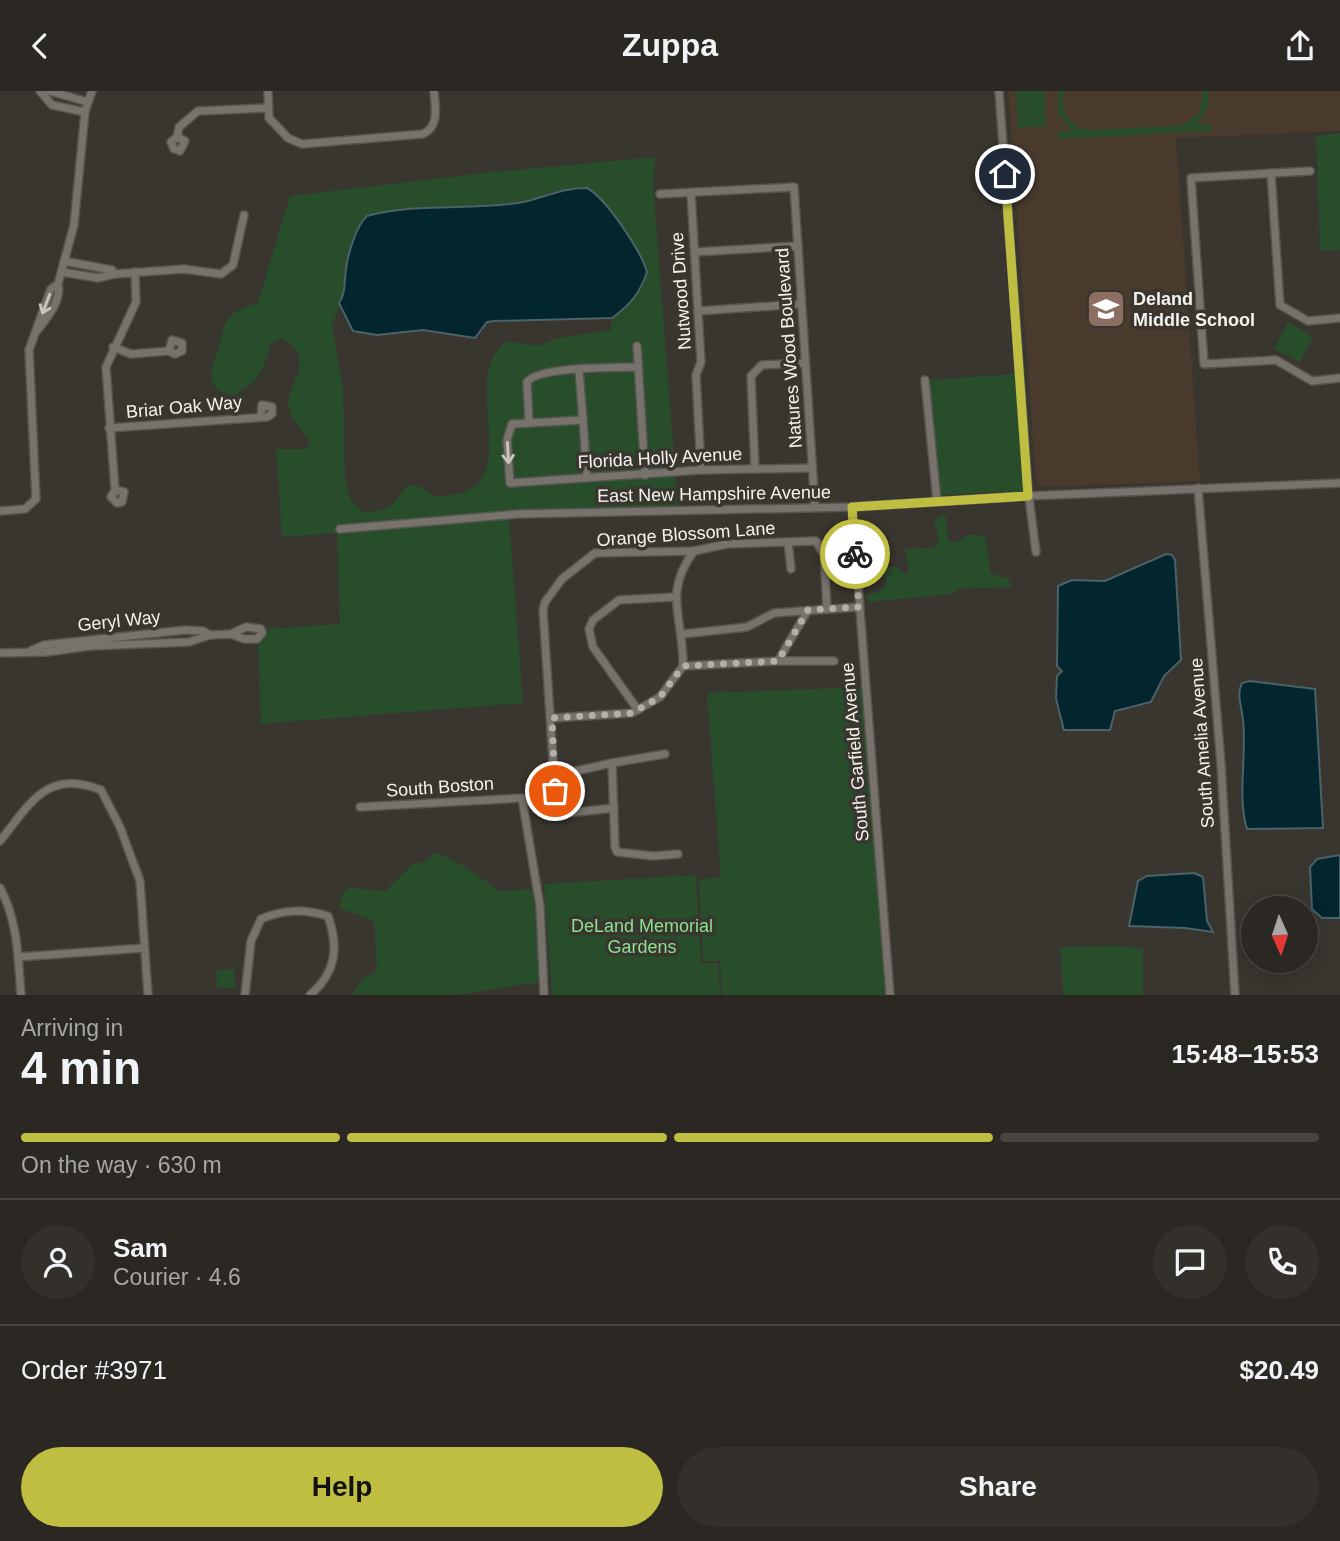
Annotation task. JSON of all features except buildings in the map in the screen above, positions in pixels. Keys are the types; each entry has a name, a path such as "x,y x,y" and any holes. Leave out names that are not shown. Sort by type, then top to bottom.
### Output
{"street":[{"path":"40,91 52,105 85,112"},
{"path":"49,91 88,102"},
{"path":"0,511 25,509 36,499 29,350 59,292 58,284 80,189 85,112 92,91"},
{"path":"268,91 269,118 278,129 302,144 423,134 432,127 436,114 434,91"},
{"path":"999,91 1028,496 1036,552"},
{"path":"177,137 179,127 198,111 268,108"},
{"path":"1310,171 1191,178 1204,363 1276,360 1311,381 1340,378"},
{"path":"1270,173 1280,305 1308,321 1340,318"},
{"name":"Natures Wood Boulevard","path":"691,193 794,187 815,507"},
{"path":"660,194 691,193"},
{"name":"Nutwood Drive","path":"691,193 701,362 696,375 701,470"},
{"path":"62,272 97,278 115,274 184,269 214,274 228,271 233,265 244,215"},
{"path":"695,251 798,246"},
{"path":"64,261 112,270 115,274"},
{"path":"115,491 106,367 136,302 135,272"},
{"path":"698,311 802,304"},
{"path":"637,346 645,475"},
{"path":"114,347 140,355 169,351"},
{"path":"755,469 751,376 762,365 805,363"},
{"path":"583,420 529,423 527,382 537,373 638,367"},
{"path":"579,370 587,478"},
{"path":"925,380 937,501"},
{"name":"Briar Oak Way","path":"109,428 261,415"},
{"name":"Florida Holly Avenue","path":"529,423 512,424 508,440 510,483 701,470 813,468"},
{"name":"East New Hampshire Avenue","path":"340,529 518,514 852,507 1028,496 1340,483"},
{"name":"South Amelia Avenue","path":"1198,488 1221,765 1235,995"},
{"name":"South Garfield Avenue","path":"852,507 890,995"},
{"name":"Orange Blossom Lane","path":"614,808 568,813 556,805 543,610 545,602 562,579 595,553 694,551 727,544 816,541 824,555 827,609"},
{"path":"788,542 791,569"},
{"path":"552,718 632,713 660,697 683,666 683,634 675,597 681,568 694,551"},
{"path":"638,710 593,647 589,629 593,620 611,603 619,600 675,597"},
{"path":"683,634 747,627 774,613 859,607"},
{"path":"778,661 808,610"},
{"name":"Geryl Way","path":"88,643 165,633 204,631 210,635"},
{"path":"165,633 166,643"},
{"name":"Geryl Way","path":"0,653 30,651 44,645 189,642 210,635 231,634"},
{"path":"683,666 834,661"},
{"path":"553,776 664,754"},
{"path":"612,764 617,852 653,856 678,854"},
{"path":"0,841 48,787 65,782 101,790 120,827 140,881 148,995"},
{"name":"South Boston","path":"360,807 522,798 540,906 544,995"},
{"path":"0,888 10,908 22,995"},
{"path":"245,995 251,941 261,919 280,911 306,910 328,916 333,938 331,971 327,980 310,995"},
{"path":"18,957 144,948"}],"shaded area":[{"name":"Deland Middle School","path":"1008,91 1340,91 1340,131 1176,138 1200,481 1042,487 1036,483"}],"green space":[{"path":"1016,91 1044,91 1046,126 1018,128"},
{"path":"1059,91 1065,91 1063,105 1066,116 1075,125 1088,130 1182,126 1200,113 1203,91 1208,91 1208,107 1197,124 1210,124 1211,131 1058,139 1058,132 1072,131 1058,112"},
{"path":"1340,133 1340,250 1320,251 1316,136"},
{"path":"655,157 653,186 675,469 648,471 640,343 635,343 635,364 537,370 531,374 524,392 526,420 510,420 505,439 507,486 675,475 678,507 509,517 523,703 261,724 258,642 263,638 264,629 340,624 337,533 282,537 276,449 306,449 310,442 289,410 291,390 300,364 299,356 282,338 270,344 263,368 248,386 233,396 223,392 212,382 211,376 225,324 235,312 258,302 290,196 484,173","holes":["558,190 616,220 637,248 625,309 612,318 611,330 554,339 539,346 507,341 492,359 487,382 489,458 482,478 465,492 435,496 421,487 409,485 388,508 363,512 350,500 345,474 343,388 332,325 343,297 346,266 360,222 381,212 521,203"]},
{"path":"1288,322 1313,337 1300,362 1274,349"},
{"path":"636,370 642,472 590,475 583,374"},
{"path":"577,374 580,417 532,420 530,384 538,376"},
{"path":"1015,374 1024,491 940,495 928,380"},
{"path":"580,424 584,475 512,479 510,440 514,428"},
{"path":"941,514 946,517 948,540 955,543 969,535 981,535 986,539 990,573 1008,579 1012,587 958,589 951,594 868,602 866,594 876,593 887,585 884,569 895,566 906,574 909,572 905,549 935,547 939,537 934,523"},
{"path":"863,687 885,995 722,995 720,961 703,961 699,879 721,877 707,693"},
{"path":"435,852 465,867 500,891 533,889 541,982 457,995 352,995 363,978 377,971 374,921 339,908 342,895 349,888 385,891 413,864 425,862"},
{"name":"DeLand Memorial Gardens","path":"696,875 701,963 718,963 720,995 552,995 544,884"},
{"path":"1060,947 1143,948 1143,995 1063,995"},
{"path":"234,969 235,988 217,988 216,970"}],"water":[{"path":"587,188 604,202 622,226 638,251 647,272 634,298 612,318 487,322 475,338 423,330 377,335 353,331 339,303 344,291 351,248 359,226 367,216 404,209 518,203"},
{"path":"1166,554 1172,555 1175,560 1181,660 1164,676 1151,702 1115,711 1110,730 1064,730 1056,699 1057,676 1062,671 1057,666 1058,586 1072,580 1105,581"},
{"path":"1250,681 1315,689 1323,828 1247,829 1242,789 1244,733 1239,692 1242,683"},
{"path":"1340,855 1340,918 1322,918 1318,914 1318,896 1311,896 1310,867 1317,859"},
{"path":"1194,873 1203,877 1207,921 1213,932 1129,926 1138,881 1147,876"}],"way so far":[{"path":"555,791 552,718 632,713 660,697 683,666 778,661 808,610 859,607 855,554"}],"place":[{"name":"Deland Middle School","path":"1106,309"}],"route":[{"path":"855,554 852,507 1028,496 1005,174"}]}
